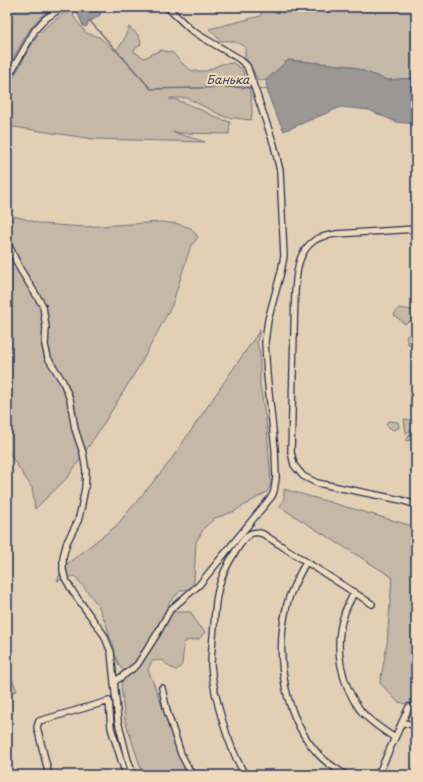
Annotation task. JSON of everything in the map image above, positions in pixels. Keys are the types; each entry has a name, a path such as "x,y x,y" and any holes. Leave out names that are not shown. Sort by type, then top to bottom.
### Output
{"street":[{"path":"7,79 35,30 45,19 63,7"},
{"path":"114,682 137,665 157,634 170,610 199,585 272,496 275,485 275,449 265,342 268,320 282,272 284,256 279,168 274,145 247,66 238,58 190,29 167,7"},
{"path":"416,230 336,234 315,240 301,256 296,275 295,291 291,452 294,465 303,476 317,483 401,500 416,505"},
{"path":"7,245 43,306 46,328 45,345 48,358 63,382 70,399 75,429 83,453 86,471 85,488 78,521 67,542 63,557 63,570 65,578 73,592 104,635 111,652 118,721 133,775"},
{"path":"245,775 231,747 221,716 211,665 217,595 223,575 235,552 246,537 250,533 255,532 263,534 372,604"},
{"path":"306,562 296,581 286,608 282,636 282,669 289,699 297,721 308,740 320,756 346,775"},
{"path":"354,592 344,615 340,632 339,654 343,673 351,694 362,712 374,724 395,738"},
{"path":"162,688 167,711 181,754 192,775"},
{"path":"49,775 37,728 39,721 109,701 111,728 126,775"},
{"path":"378,775 409,707"},
{"path":"402,722 416,726"}],"shaded area":[{"path":"7,7 55,7 41,16 30,29 7,68"},
{"path":"73,7 76,7 73,16 86,33 99,37 115,51 123,42 129,27 139,36 141,44 133,51 144,58 161,50 173,53 192,71 206,71 221,64 233,63 242,69 251,95 251,120 225,117 187,98 170,98 170,100 173,99 188,104 230,122 229,134 179,133 173,131 205,142 93,139 7,126 7,90 28,51 37,36 48,25"},
{"path":"84,7 98,7 101,13 91,21 88,21 86,27 83,26 77,11"},
{"path":"262,7 416,7 416,78 387,80 350,66 288,60 266,80 258,81 245,57 245,47 233,42 221,41 209,29 261,16"},
{"path":"288,60 350,66 387,80 416,78 416,124 396,122 369,110 341,107 284,131 270,100 266,80"},
{"path":"7,214 42,224 84,227 161,222 178,224 191,228 198,237 190,248 172,305 141,363 101,428 68,477 35,509 32,488 7,450"},
{"path":"399,308 413,310 414,319 405,324 394,315"},
{"path":"260,330 257,342 260,355 260,384 267,427 271,484 267,492 233,512 215,518 204,528 196,542 194,581 191,588 180,591 169,603 169,612 191,612 197,624 205,632 199,639 185,641 182,665 177,670 171,668 162,660 152,661 148,670 188,775 143,775 125,720 121,686 124,672 115,655 113,643 110,639 98,605 75,576 57,581 61,571 68,563 116,526 168,464"},
{"path":"413,333 416,336 416,344 408,344 406,336"},
{"path":"404,419 416,421 416,428 406,433"},
{"path":"388,421 398,422 399,428 393,430 386,425"},
{"path":"412,433 416,434 416,448 414,447 412,441 405,440"},
{"path":"284,489 416,527 416,706 398,702 380,683 387,644 392,577 280,507 284,498"},
{"path":"7,666 17,691 7,692"}],"waterway":[{"name":"Банька","path":"89,20 151,89 252,88"},
{"name":"Банька","path":"256,89 268,89"}]}
